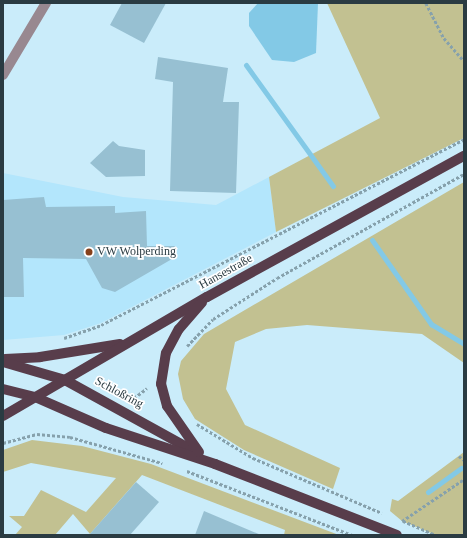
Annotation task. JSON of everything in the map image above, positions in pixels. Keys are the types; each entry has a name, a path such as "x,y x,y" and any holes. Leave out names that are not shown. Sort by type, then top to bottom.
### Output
{"main road":[{"name":"Hansestraße","path":"3,416 207,297 464,156"},
{"path":"203,456 167,406 161,384 166,353 179,329 207,297"},
{"path":"3,360 40,357 128,343"},
{"name":"Schloßring","path":"3,360 65,380 215,464"},
{"name":"Schloßring","path":"3,389 35,397 106,428 215,464 397,535"}],"lane":[{"path":"3,76 46,3"}],"path":[{"path":"426,3 444,38 464,62"},
{"path":"57,339 101,325 464,138"},
{"path":"182,352 212,319 277,278 464,174"},
{"path":"192,420 253,458 389,516"},
{"path":"3,443 37,434 70,438 166,464"},
{"path":"458,456 464,460"},
{"path":"181,468 352,535"},
{"path":"402,521 464,478"},
{"path":"395,518 436,535"}],"shaded area":[{"path":"258,3 318,3 316,53 294,62 272,60 249,26 249,13"},
{"path":"327,3 464,3 464,138 276,232 269,177 380,118"},
{"path":"3,173 123,197 216,205 269,177 276,232 101,323 64,335 3,340"},
{"path":"464,182 464,363 422,334 307,325 266,329 235,342 226,389 245,425 340,468 333,489 244,450 195,419 183,399 178,374 181,361 204,334"},
{"path":"32,440 82,446 151,464 339,535 284,535 285,530 142,475 90,534 73,514 55,535 15,535 22,527 9,516 24,516 41,490 86,512 116,478 31,463 3,472 3,450"},
{"path":"464,452 464,535 436,535 402,521 390,511 392,499 398,501"}],"building":[{"path":"122,3 166,3 144,43 110,25"},
{"path":"158,57 228,68 223,102 239,102 236,193 170,191 173,82 155,79"},
{"path":"113,141 119,146 145,150 145,176 106,177 90,163"},
{"name":"VW Wolperding","path":"44,197 46,207 115,206 115,213 146,211 147,246 176,246 172,259 115,292 102,288 86,259 23,258 24,297 3,297 3,200"},
{"path":"136,482 159,502 130,535 89,535"},
{"path":"204,511 261,535 195,535"}],"waterway":[{"path":"246,65 333,186"},
{"path":"372,240 431,324 464,344"},
{"path":"428,492 461,468"}],"place":[{"name":"VW Wolperding","path":"89,252"}]}
